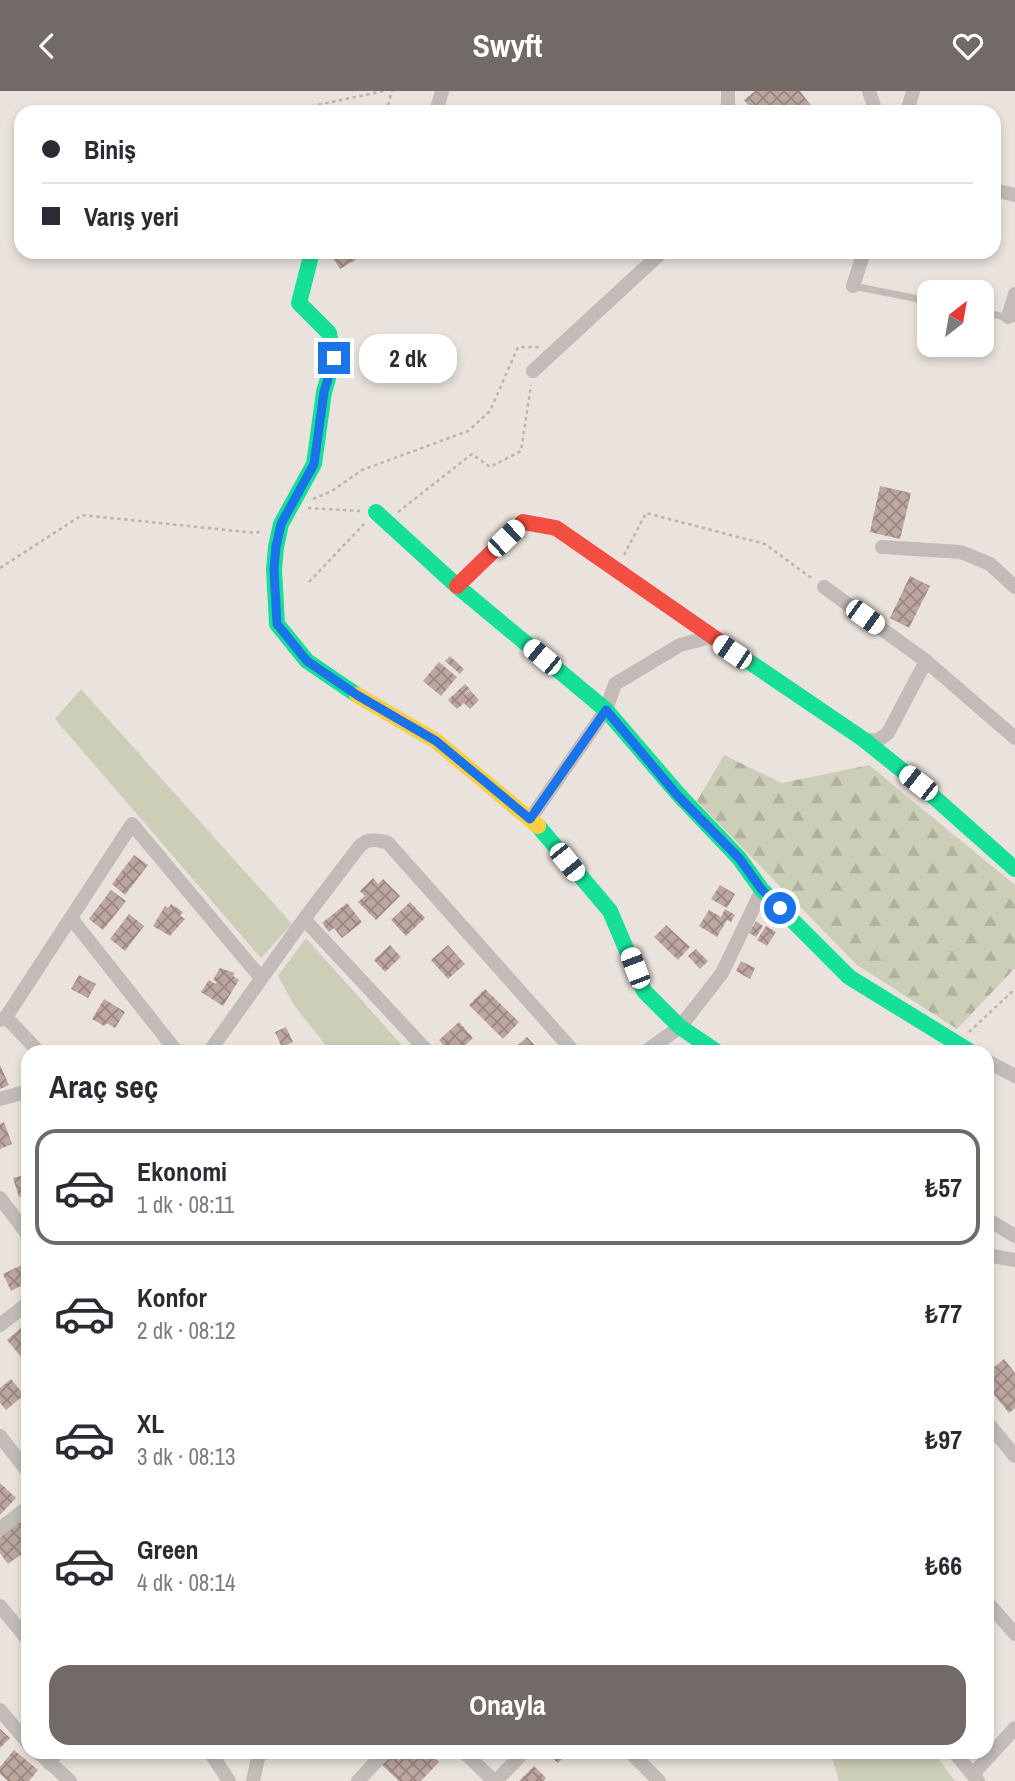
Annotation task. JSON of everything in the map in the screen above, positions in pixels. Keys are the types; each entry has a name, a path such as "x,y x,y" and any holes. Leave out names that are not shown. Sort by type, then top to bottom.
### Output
{"street":[{"path":"310,259 299,303 329,333 334,358 324,392 314,464 281,524 274,569 277,624 307,661 357,695 436,741 530,819 610,911 644,991 680,1027 707,1045"},
{"path":"533,371 654,259"},
{"path":"853,286 862,259"},
{"path":"1011,318 1015,294"},
{"path":"376,512 457,586 606,710 678,796 739,858 762,890 849,977 959,1045"},
{"path":"457,586 523,521 556,528 863,739 918,783 1015,869"},
{"path":"882,547 961,552 990,564 1015,587"},
{"path":"824,587 926,661 1015,738"},
{"path":"530,819 606,710 615,684 680,645 711,637"},
{"path":"863,739 877,741 888,733 926,661"},
{"path":"31,1045 3,1019 132,824 261,978"},
{"path":"214,1045 304,919 365,841 380,840 388,843 568,1045"},
{"path":"655,1045 680,1027 722,973 762,890"},
{"path":"71,918 171,1045"},
{"path":"304,919 421,1045"},
{"path":"994,1065 1015,1076"},
{"path":"0,1099 21,1093"},
{"path":"0,1198 21,1226"},
{"path":"994,1223 1015,1235"},
{"path":"994,1256 1015,1260"},
{"path":"0,1325 21,1308"},
{"path":"994,1430 1015,1456"},
{"path":"0,1436 21,1463"},
{"path":"0,1529 21,1512"},
{"path":"0,1606 21,1632"},
{"path":"994,1610 1015,1634"},
{"path":"0,1710 21,1735"},
{"path":"994,1754 1015,1728"},
{"path":"55,1759 61,1778"},
{"path":"215,1759 229,1781"},
{"path":"253,1781 258,1759"},
{"path":"358,1781 378,1759"},
{"path":"471,1759 495,1781 517,1759"},
{"path":"636,1759 655,1780"},
{"path":"960,1759 975,1778 990,1759"}],"lane":[{"path":"853,286 917,299"}],"path":[{"path":"317,105 384,91"},
{"path":"290,507 332,491 362,470 468,431 490,411 518,347 559,347"},
{"path":"290,507 397,513 472,454 490,467 521,451 533,371"},
{"path":"309,582 376,512"},
{"path":"616,570 646,513 765,544 824,587"},
{"path":"0,568 82,515 256,533 281,524"},
{"path":"967,1045 1015,989"}],"green space":[{"path":"81,689 292,924 261,958 55,719"},
{"path":"724,755 782,783 869,765 1015,885 1015,968 957,1029 857,965 697,801"},
{"path":"306,938 402,1045 325,1045 294,1005 278,976"},
{"path":"832,1759 938,1759 955,1781 839,1781"}],"building":[{"path":"755,91 800,91 811,105 748,105 744,100"},
{"path":"334,259 357,259 340,269"},
{"path":"880,486 911,493 900,539 870,532"},
{"path":"910,576 930,586 909,628 890,618"},
{"path":"450,656 464,669 460,674 445,661"},
{"path":"439,662 457,677 441,696 423,681"},
{"path":"465,684 470,689 459,699 470,690 479,700 470,709 464,703 457,709 448,700"},
{"path":"134,855 148,865 125,895 112,884"},
{"path":"373,878 378,884 383,879 400,896 376,920 358,902 365,896 360,891"},
{"path":"720,885 735,894 727,908 711,899"},
{"path":"111,890 126,901 103,930 89,919"},
{"path":"410,902 425,918 406,936 391,920"},
{"path":"347,903 362,922 342,938 334,928 329,932 322,923"},
{"path":"171,904 183,912 180,916 185,919 170,936 153,926 165,906 168,908"},
{"path":"725,909 735,915 731,922 727,920 717,937 699,926 709,910 721,917"},
{"path":"129,914 144,926 125,951 110,939"},
{"path":"756,921 763,926 756,937 749,933"},
{"path":"666,925 690,947 678,960 654,937"},
{"path":"766,926 776,932 767,946 757,940"},
{"path":"390,945 401,957 385,972 374,960"},
{"path":"448,945 465,964 448,979 431,960"},
{"path":"696,949 708,961 700,969 688,956"},
{"path":"741,961 755,968 750,979 736,971"},
{"path":"220,968 235,973 233,976 239,980 223,1006 201,992 209,980 215,984 217,982 213,980"},
{"path":"79,975 96,984 88,998 71,989"},
{"path":"485,989 519,1022 503,1039 469,1005"},
{"path":"104,999 125,1012 115,1028 107,1023 104,1026 92,1019"},
{"path":"459,1022 473,1038 466,1045 443,1045 439,1040"},
{"path":"286,1027 293,1042 281,1045 275,1032"},
{"path":"527,1037 534,1045 518,1045"},
{"path":"0,1065 9,1085 0,1089"},
{"path":"4,1122 12,1144 0,1149 0,1124"},
{"path":"21,1176 21,1196 19,1197 13,1178"},
{"path":"21,1265 21,1286 11,1291 3,1274"},
{"path":"21,1328 21,1357 7,1340"},
{"path":"1004,1359 1015,1373 1015,1408 1009,1413 994,1395 994,1367"},
{"path":"11,1379 21,1391 21,1398 6,1410 0,1403 0,1388"},
{"path":"0,1483 16,1498 0,1515"},
{"path":"21,1520 21,1556 8,1564 0,1553 0,1537"},
{"path":"0,1729 10,1738 0,1748"},
{"path":"14,1750 21,1759 38,1770 29,1781 8,1781 0,1774 0,1767"},
{"path":"387,1759 436,1759 439,1762 421,1781 399,1781 382,1765"},
{"path":"534,1766 546,1778 544,1781 519,1781"}],"traffic: fast":[{"path":"310,259 299,303 329,333 334,358 324,392 314,464 281,524 276,547 274,569 277,624 307,661 357,695"},
{"path":"376,512 457,586 606,710 679,795 739,858 762,890 849,977 960,1045"},
{"path":"745,659 863,739 918,783 1015,869"},
{"path":"538,826 610,911 644,991 680,1027 707,1045"}],"traffic: slow":[{"path":"357,695 436,741 538,826"}],"traffic: jam":[{"path":"457,586 523,522 556,528 745,659"}],"route":[{"path":"334,358 324,392 314,464 281,524 274,569 277,624 307,661 357,695 436,741 530,819 606,710 678,796 739,858 762,890 780,908"}]}
